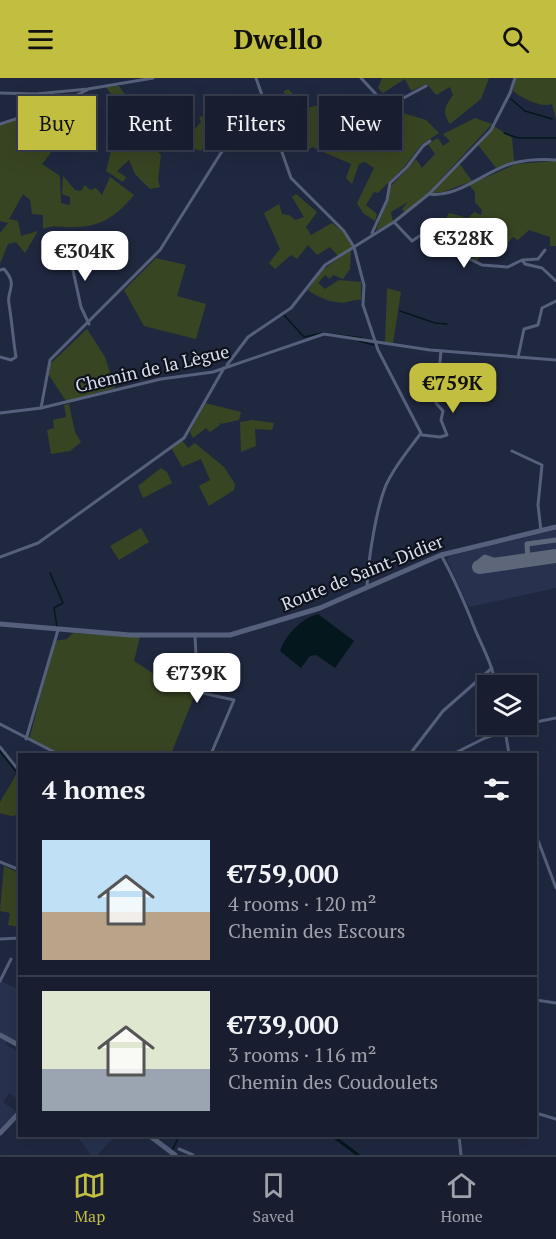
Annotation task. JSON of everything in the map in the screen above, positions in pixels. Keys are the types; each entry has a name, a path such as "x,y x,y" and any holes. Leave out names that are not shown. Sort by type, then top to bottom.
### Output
{"main road":[{"name":"Route de Saint-Didier","path":"0,624 58,630 223,636 251,630 320,608 445,556 556,527"},
{"path":"0,1035 18,1045"},
{"path":"0,1133 18,1114"},
{"path":"151,1137 175,1155"}],"street":[{"path":"0,93 36,94 88,89 153,78"},
{"path":"256,78 262,96"},
{"path":"361,78 385,104 394,103 426,86"},
{"path":"0,557 45,538 184,438 225,367 248,337 285,312 321,269 371,234 394,222 429,194 491,130 515,78"},
{"path":"0,124 55,106 88,89"},
{"path":"371,234 387,200 390,183 430,141"},
{"path":"41,408 48,363 160,250 223,150"},
{"path":"281,150 291,178 344,231 354,247 364,285 363,304 376,344 386,369 403,395 421,433 395,468 383,492 367,564 367,587"},
{"path":"429,194 440,195 454,190 514,163 556,160"},
{"path":"394,222 412,240 421,235 482,265 508,267 523,260 538,259 545,250"},
{"path":"67,243 81,308 89,324"},
{"path":"523,260 542,268 556,281"},
{"path":"0,270 4,269 7,272 13,288 9,302 16,357 11,360 0,357"},
{"path":"518,357 524,329 538,325 542,308 556,301"},
{"name":"Chemin de la Lègue","path":"0,413 41,408 161,379 225,367 315,335 343,335 376,344 441,351 556,360"},
{"path":"422,435 440,438 447,435 441,420 443,411 436,403 441,351"},
{"path":"512,451 517,456 540,462 543,468 538,505 541,531"},
{"path":"445,556 494,675"},
{"path":"26,739 58,630"},
{"path":"195,636 198,693 234,700 211,753"},
{"path":"411,753 448,706 492,668"},
{"path":"537,722 556,718"},
{"path":"0,724 56,753"},
{"path":"455,753 496,735"},
{"path":"506,735 509,753"},
{"path":"0,747 18,770"},
{"path":"537,838 556,888"},
{"path":"0,862 18,869"},
{"path":"0,939 18,938"},
{"path":"0,981 10,959"},
{"path":"537,1000 556,1003"},
{"path":"537,1113 556,1119"},
{"path":"459,1137 461,1155"},
{"path":"179,1149 193,1155"}],"shaded area":[{"path":"556,530 556,588 469,607 447,560 449,556"},
{"path":"318,614 354,641 335,668 316,655 310,656 301,668 280,651 295,628 306,619"},
{"path":"0,981 18,989 18,1043 10,1039 5,1044 18,1051 18,1099 9,1093 3,1102 17,1112 0,1130"},
{"path":"78,1137 114,1137 97,1155 91,1155"}],"green space":[{"path":"382,78 489,78 481,99 450,124 445,112 453,95 450,87 436,95 427,84 411,91 405,79 383,93 378,88"},
{"path":"516,78 556,78 556,119 552,104 543,105 532,102 513,91"},
{"path":"119,86 126,96 112,96 106,87"},
{"path":"288,89 295,96 287,96 283,92"},
{"path":"319,105 317,117 319,118 319,150 402,150 403,113 426,120 439,133 421,145 404,167 378,193 374,192 366,205 377,214 375,221 363,213 357,203 374,168 365,162 359,164 352,184 346,178 351,164 312,147 307,151 307,108"},
{"path":"203,116 205,144 201,151 193,148 193,131 201,122 199,117"},
{"path":"475,118 492,124 427,194 405,213 402,209 408,202 391,212 393,222 376,231 391,186 416,159 422,168 435,154 428,144 438,138 443,146 450,141 443,134"},
{"path":"18,119 18,150 51,150 42,164 60,176 61,203 70,205 70,197 62,194 63,176 75,190 81,191 85,185 90,190 96,188 102,195 110,177 134,195 115,214 93,225 55,226 43,229 43,215 32,214 30,200 23,194 9,219 18,221 21,236 38,231 25,253 16,242 8,244 0,264 0,233 8,223 0,221 0,125"},
{"path":"494,126 512,138 514,161 496,168 478,145"},
{"path":"111,150 157,150 161,155 158,180 160,187 150,189 135,174 129,160 117,171 126,177 123,182 106,171"},
{"path":"556,161 556,246 550,246 550,237 529,230 518,240 513,237 506,245 487,240 477,262 473,260 479,242 441,228 449,213 468,218 474,212 481,215 482,210 475,202 475,192 469,185 516,164"},
{"path":"459,163 472,181 443,192 432,193"},
{"path":"296,194 317,212 306,227 311,235 332,223 343,232 352,244 351,248 338,256 330,247 317,255 308,245 297,259 291,255 275,269 269,263 280,249 264,213 279,204 282,214 289,215 295,220 304,217 292,197"},
{"path":"351,250 350,269 343,279 333,275 330,279 325,275 318,283 325,289 339,280 361,282 361,300 342,303 321,298 308,290 322,270"},
{"path":"156,258 186,265 177,296 206,304 196,339 144,326 124,290"},
{"path":"387,288 401,292 393,343 385,342"},
{"path":"87,329 105,357 115,388 66,401 49,375 50,364"},
{"path":"205,403 241,412 239,420 221,424 219,422 220,425 210,432 206,428 193,438 190,432"},
{"path":"69,404 75,432 81,442 70,451 51,454 47,430 54,428 53,420 66,417 64,405"},
{"path":"253,420 274,423 272,430 255,429 256,446 241,452 240,422"},
{"path":"182,440 188,448 195,443 224,467 235,484 234,490 209,506 199,486 210,480 201,459 182,467 171,447"},
{"path":"161,468 167,472 172,483 143,498 138,486"},
{"path":"141,528 149,542 119,560 110,546"},
{"path":"73,633 140,637 134,661 173,686 195,694 171,753 59,753 29,740 55,641 67,639"},
{"path":"16,775 18,778 18,815 0,813 0,802"},
{"path":"4,866 18,873 18,927 8,925 10,913 0,911"}],"waterway":[{"path":"511,99 525,111 552,119"},
{"path":"504,133 518,138 556,138"},
{"path":"400,311 435,323 447,324"},
{"path":"284,315 304,337 323,333 362,338"},
{"path":"359,341 374,345"},
{"path":"50,573 63,603 54,608 57,627"},
{"path":"0,750 18,772"},
{"path":"172,1151 179,1137"},
{"path":"334,1137 358,1155"}],"taxiway":[{"path":"528,560 527,544 556,540"},
{"path":"481,566 480,561 485,557 502,563"}],"runway":[{"path":"479,567 556,556"}]}
